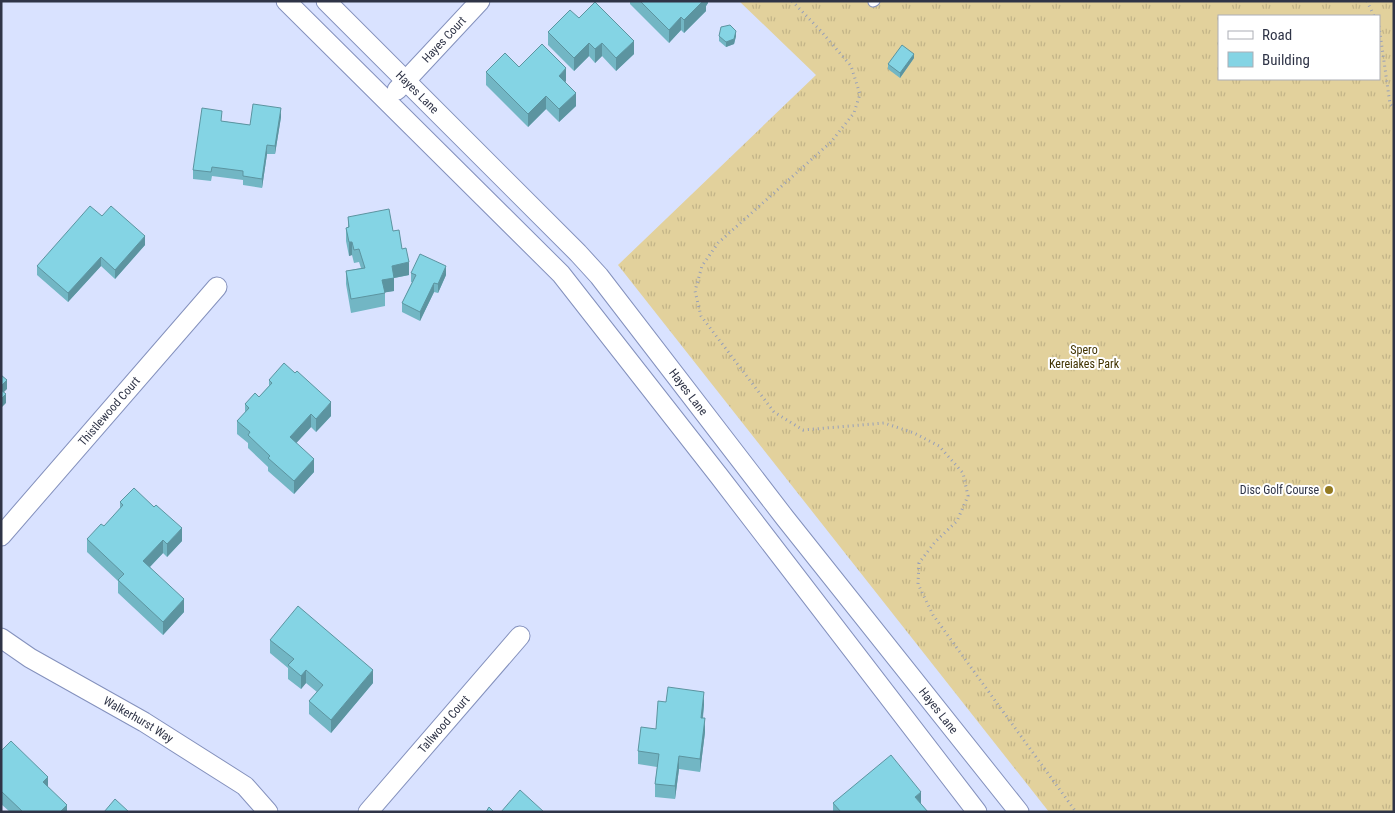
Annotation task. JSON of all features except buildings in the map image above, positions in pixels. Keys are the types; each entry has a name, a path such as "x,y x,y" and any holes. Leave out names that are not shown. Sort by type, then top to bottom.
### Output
{"street":[{"path":"286,1 388,100 561,274 977,812"},
{"name":"Hayes Lane","path":"326,1 599,276 785,518 1018,812"},
{"name":"Hayes Court","path":"388,100 480,1"},
{"name":"Thistlewood Court","path":"1,536 217,287"},
{"name":"Tallwood Court","path":"368,812 520,636"},
{"name":"Walkerhurst Way","path":"1,638 38,663 136,718 230,776 245,786 268,812"}],"path":[{"path":"792,1 851,66 860,94 854,113 832,142 718,243 702,266 695,291 701,316 774,412 803,430 884,423 914,432 939,446 963,473 968,496 957,521 935,542 919,563 918,584 933,615 1076,812"},
{"path":"1367,1 1374,15"},
{"path":"1380,33 1390,104 1394,108"}],"green space":[{"name":"Spero Kereiakes Park","path":"739,1 1394,1 1394,812 1049,812 618,265 816,75"}],"place":[{"name":"Disc Golf Course","path":"1329,490"}]}
